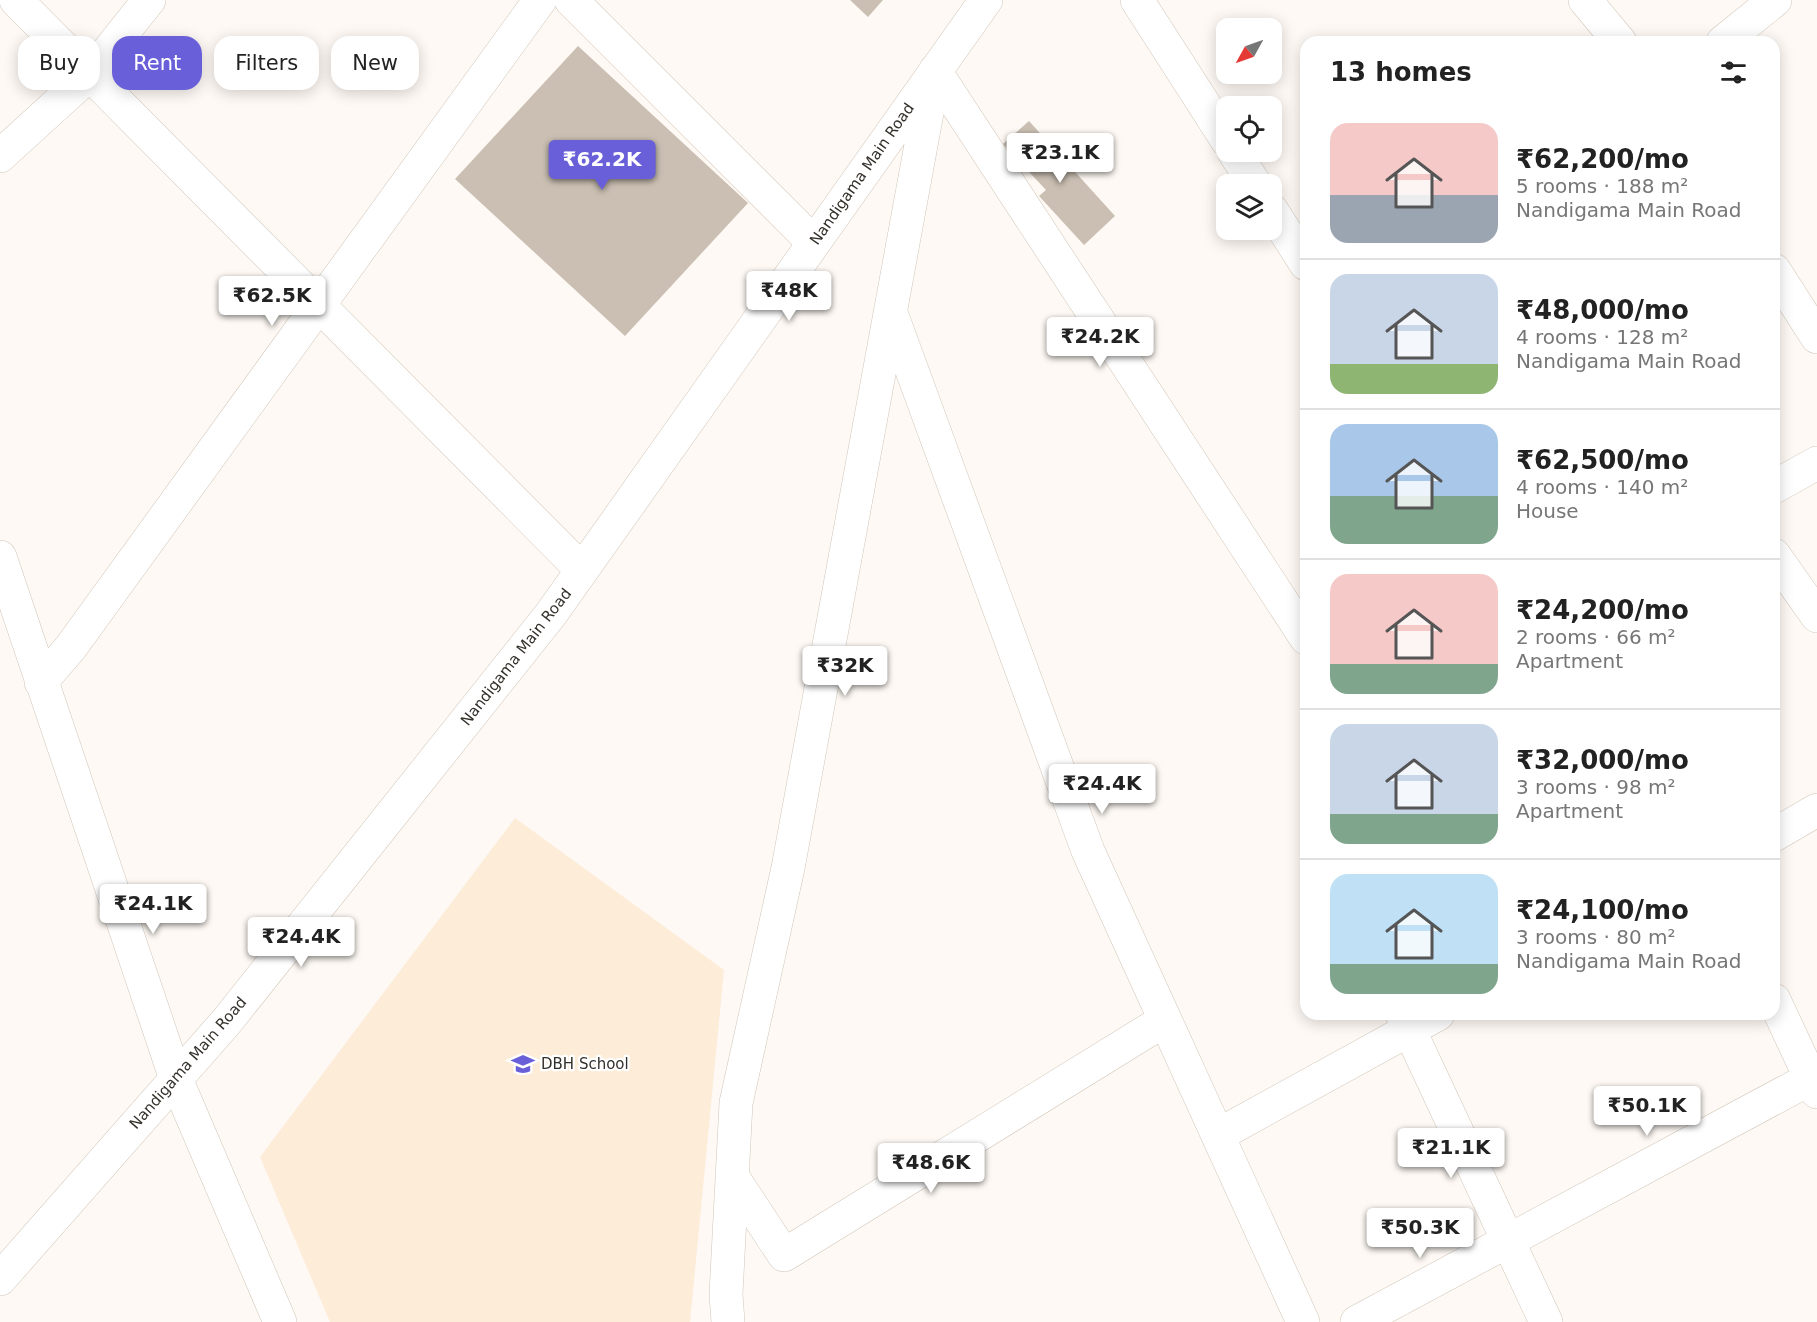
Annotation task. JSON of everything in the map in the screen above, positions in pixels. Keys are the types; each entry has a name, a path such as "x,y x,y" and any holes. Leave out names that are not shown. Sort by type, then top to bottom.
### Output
{"street":[{"path":"16,0 52,36"},
{"path":"100,61 149,0"},
{"path":"41,682 71,647 540,0"},
{"path":"571,0 814,243"},
{"name":"Nandigama Main Road","path":"0,1279 242,1003 551,614 986,0"},
{"path":"1137,0 1216,124"},
{"path":"1585,0 1615,36"},
{"path":"1730,36 1775,0"},
{"path":"728,1322 726,1294 736,1103 788,868 935,70"},
{"path":"935,70 1300,629"},
{"path":"100,84 582,570"},
{"path":"0,156 72,90"},
{"path":"1282,227 1300,255"},
{"path":"1780,279 1817,337"},
{"path":"891,311 1088,851 1302,1322"},
{"path":"1780,484 1817,463"},
{"path":"0,557 176,1079 280,1322"},
{"path":"1780,564 1817,616"},
{"path":"1780,832 1817,810"},
{"path":"1357,1322 1508,1240 1815,1082 1780,1012"},
{"path":"732,1176 784,1255 1165,1020"},
{"path":"1218,1135 1405,1022 1546,1322"}],"shaded area":[{"name":"DBH School","path":"515,818 724,970 690,1322 330,1322 260,1157"}],"building":[{"path":"850,0 883,0 868,17"},
{"path":"578,46 748,203 625,336 455,179"},
{"path":"1029,121 1115,216 1084,245 1039,196 1046,190 1003,144"}],"place":[{"name":"DBH School","path":"523,1064"}]}
